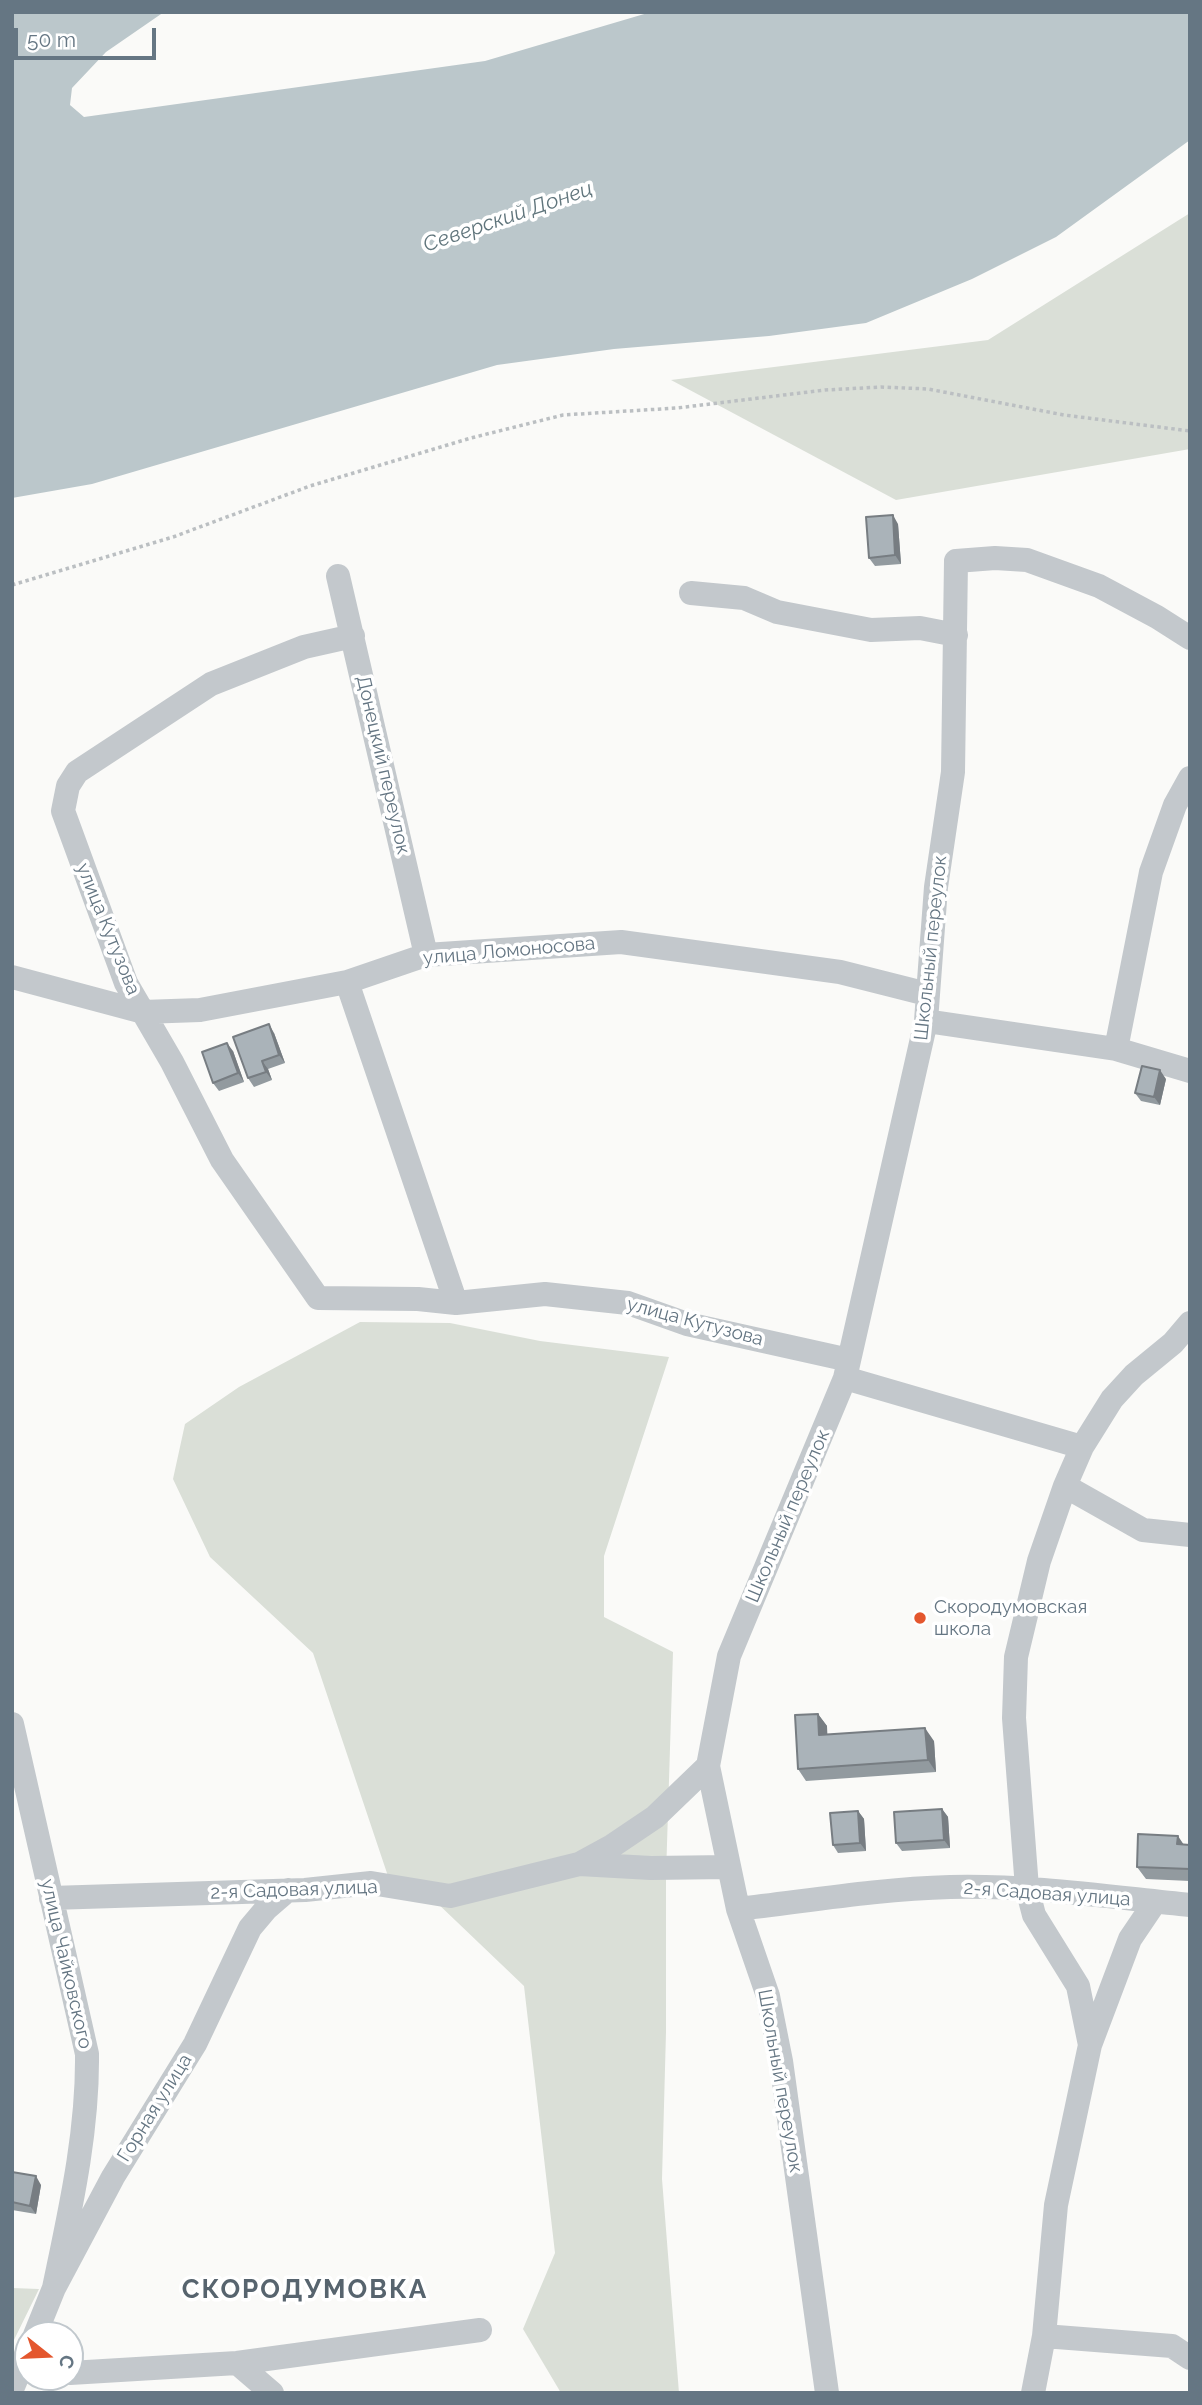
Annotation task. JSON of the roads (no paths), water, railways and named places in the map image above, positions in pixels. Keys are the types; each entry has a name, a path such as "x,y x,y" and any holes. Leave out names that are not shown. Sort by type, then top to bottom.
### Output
{"street":[{"name":"Школьный переулок","path":"827,2393 781,2061 768,1996 738,1909 708,1766 729,1656 847,1369 926,1021 936,887 953,772 956,561 995,558 1027,560 1099,586 1190,638"},
{"name":"Донецкий переулок","path":"338,576 426,955"},
{"path":"691,593 744,598 777,612 871,630 920,628 956,635"},
{"name":"улица Кутузова","path":"353,636 304,647 211,684 77,772 68,786 63,811 126,983 222,1160 318,1298 418,1299 456,1303 545,1294 628,1303 687,1324 847,1369 1082,1447"},
{"path":"1116,1049 1151,872 1175,805 1190,778"},
{"name":"улица Ломоносова","path":"12,977 143,1012 200,1010 347,982 426,955 621,942 840,972 927,994"},
{"path":"347,982 456,1303"},
{"path":"926,1021 1116,1049 1190,1071"},
{"path":"1090,2045 1078,1986 1034,1915 1027,1888 1014,1718 1016,1657 1039,1561 1065,1486 1082,1447 1112,1399 1134,1374 1173,1343 1190,1323"},
{"path":"1065,1486 1143,1531 1190,1535"},
{"name":"улица Чайковского","path":"12,1724 87,2054 88,2097 54,2288"},
{"name":"2-я Садовая улица","path":"51,1898 288,1890 370,1884 450,1896 579,1864 612,1846 655,1816 708,1766"},
{"path":"579,1864 651,1868 728,1867"},
{"name":"2-я Садовая улица","path":"738,1909 952,1887 1027,1888 1190,1905"},
{"name":"Горная улица","path":"41,2321 54,2288 113,2177 195,2044 250,1928 265,1909 288,1890"},
{"path":"1033,2393 1044,2336 1056,2205 1090,2045 1130,1939 1156,1902"},
{"path":"84,2372 237,2363 480,2330"},
{"path":"1044,2336 1172,2346 1190,2358"},
{"path":"237,2363 272,2393"}],"water":[{"name":"Северский Донец","path":"12,12 164,12 106,52 72,88 70,105 84,117 485,61 651,12 1190,12 1190,140 1056,237 972,279 866,323 769,336 614,349 497,365 92,484 12,498"}],"place":[{"name":"Скородумовская школа","path":"920,1618"}],"district":[{"name":"СКОРОДУМОВКА","path":"305,2290"}]}
